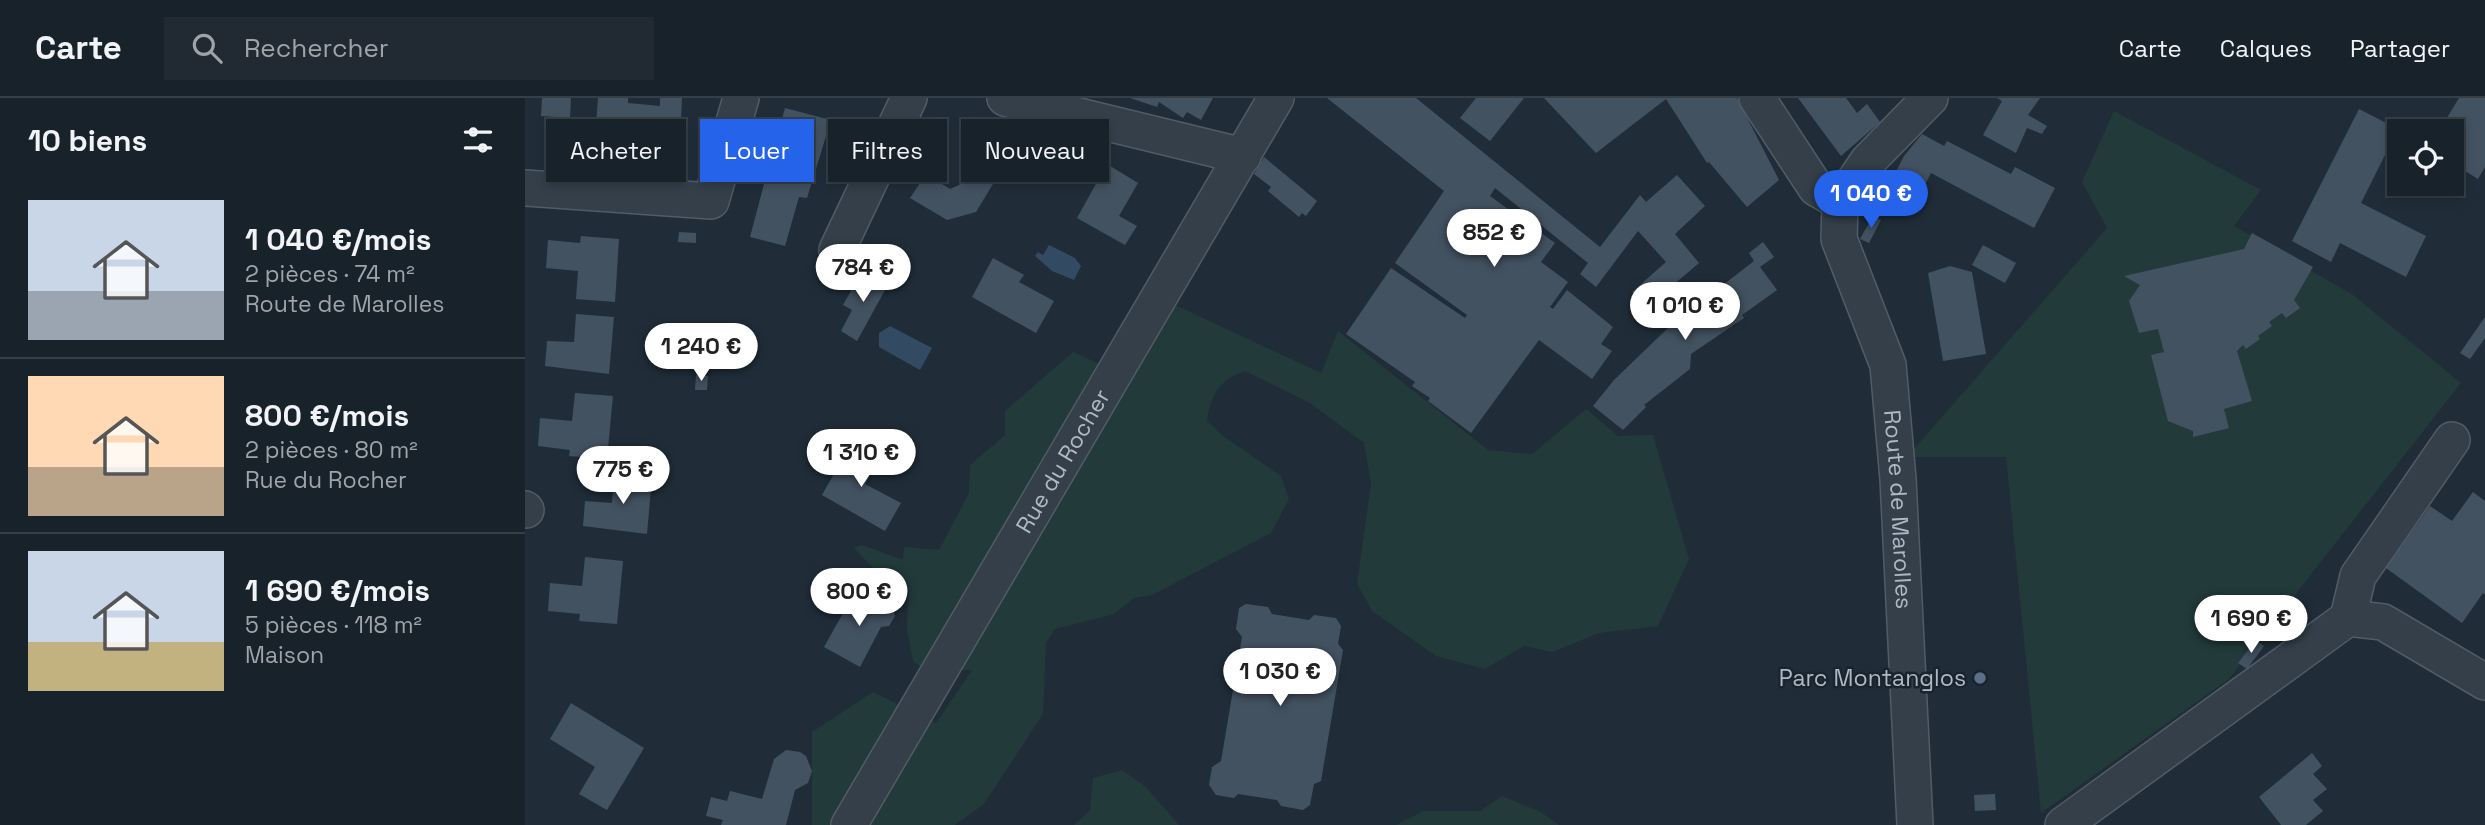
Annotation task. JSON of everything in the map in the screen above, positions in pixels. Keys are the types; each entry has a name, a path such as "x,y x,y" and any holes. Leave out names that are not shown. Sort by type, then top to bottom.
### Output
{"street":[{"path":"525,188 711,201 741,98"},
{"path":"837,250 909,98"},
{"path":"1005,98 1243,156"},
{"name":"Rue du Rocher","path":"849,825 1276,98"},
{"path":"1757,98 1816,188 1840,202 1868,161 1930,98"},
{"name":"Route de Marolles","path":"1840,202 1839,239 1888,365 1898,479 1916,825"},
{"path":"2063,825 2348,618 2358,576 2452,440"},
{"path":"2348,618 2383,622 2485,682"}],"green space":[{"path":"2114,111 2261,190 2234,226 2353,295 2461,383 2229,679 2041,813 2006,457 1907,457 2107,228 2082,182"},
{"path":"1173,304 1321,373 1338,331 1488,450 1532,454 1586,409 1618,436 1653,435 1689,559 1658,626 1599,633 1552,652 1524,646 1485,669 1436,656 1372,611 1357,583 1371,484 1364,443 1310,403 1245,371 1229,379 1218,389 1207,421 1223,436 1281,476 1289,499 1271,533 1152,595 1134,598 1114,614 1055,629 1046,643 1043,714 984,804 955,825 812,825 812,732 873,692 936,723 972,670 925,670 913,661 907,629 909,586 875,570 854,548 862,545 903,560 904,547 939,550 969,493 970,465 1005,435 1005,411 1073,352 1133,379"},
{"path":"1122,770 1146,787 1179,825 1074,825 1090,810 1093,778"},
{"path":"1502,796 1541,812 1559,825 1396,825 1424,811 1480,811"}],"water":[{"path":"1049,245 1075,258 1081,266 1074,280 1052,271 1035,256 1038,252 1043,255"},
{"path":"890,326 932,348 920,370 879,347 879,333"}],"building":[{"path":"542,98 571,98 570,118 541,116"},
{"path":"598,98 628,98 628,103 660,106 660,98 682,98 681,119 596,119"},
{"path":"1130,98 1213,98 1201,120 1187,112 1183,118 1159,102 1157,107"},
{"path":"1327,98 1416,98 1600,247 1640,195 1646,202 1677,175 1705,206 1675,234 1699,263 1646,308 1632,292 1666,262 1638,231 1596,287 1580,274 1588,263 1495,188 1490,196 1555,243 1541,262 1568,282 1550,307 1553,309 1567,290 1613,327 1601,344 1612,351 1592,379 1539,340 1471,433 1428,401 1430,398 1412,386 1415,382 1346,334 1391,268 1465,318 1467,315 1395,263 1444,191"},
{"path":"1476,98 1524,98 1490,141 1460,118"},
{"path":"1544,98 1737,98 1779,180 1747,207 1709,162 1707,163 1666,99 1596,153"},
{"path":"1798,98 1846,98 1857,113 1867,104 1880,122 1841,156"},
{"path":"1997,98 2040,98 2028,115 2047,126 2042,134 2027,128 2016,153 1983,135 2002,101"},
{"path":"2459,98 2485,98 2485,167 2478,179 2464,170 2464,119 2446,119"},
{"path":"785,108 828,119 828,130 814,175 814,119 782,119"},
{"path":"2359,109 2387,123 2387,151 2361,203 2426,236 2406,277 2340,243 2331,262 2292,241"},
{"path":"1922,134 1944,146 1947,141 2011,174 2015,167 2055,188 2034,228 1931,173 1913,208 1896,215 1878,206 1904,156"},
{"path":"1264,157 1317,201 1306,216 1302,213 1299,217 1268,191 1271,187 1254,174"},
{"path":"1109,165 1138,183 1119,216 1137,226 1125,245 1077,218 1097,182 1109,182"},
{"path":"765,182 812,182 807,198 799,197 785,246 750,237"},
{"path":"921,182 939,182 950,189 961,182 994,182 976,212 947,220 910,198"},
{"path":"1873,216 1881,220 1869,243 1860,239"},
{"path":"679,232 696,233 696,243 678,242"},
{"path":"2252,233 2313,267 2294,300 2300,308 2286,318 2282,313 2269,322 2272,326 2258,336 2260,339 2246,349 2243,345 2237,351 2252,401 2224,409 2229,428 2193,437 2193,431 2168,421 2151,355 2164,352 2158,329 2139,333 2129,301 2140,285 2124,276 2244,249"},
{"path":"581,236 619,239 615,302 576,299 578,271 546,268 548,240 580,243"},
{"path":"1763,242 1774,257 1760,267 1777,290 1742,315 1744,318 1691,354 1690,369 1644,405 1646,407 1623,430 1593,406 1614,380 1670,326 1754,261 1749,253"},
{"path":"1983,245 2016,263 2005,283 1972,265"},
{"path":"993,258 1024,275 1019,282 1054,301 1036,333 972,297"},
{"path":"1950,266 1972,272 1986,354 1943,361 1928,273"},
{"path":"873,271 890,281 857,341 841,331 852,310 843,305 857,280 866,285"},
{"path":"576,314 614,317 609,374 545,366 547,341 574,342"},
{"path":"2485,317 2485,338 2470,359 2460,353"},
{"path":"696,375 708,376 707,390 695,390"},
{"path":"575,393 613,396 607,459 569,456 570,450 538,446 540,418 572,421"},
{"path":"852,442 880,458 865,484 901,503 885,531 822,495"},
{"path":"614,474 652,477 647,534 583,526 585,501 612,503"},
{"path":"2473,492 2485,501 2485,595 2483,593 2462,623 2386,568 2430,506 2452,521"},
{"path":"585,557 623,561 617,624 579,621 580,614 548,611 550,583 582,586"},
{"path":"862,590 893,609 895,616 889,626 881,627 860,667 824,647 847,606 851,608"},
{"path":"1246,604 1268,607 1272,614 1309,620 1314,615 1336,618 1341,626 1338,644 1343,650 1321,781 1314,784 1310,805 1303,810 1281,806 1277,800 1238,794 1234,798 1216,795 1209,785 1212,767 1221,761 1242,637 1236,629 1239,608"},
{"path":"2256,640 2264,646 2247,669 2238,663"},
{"path":"571,703 644,748 607,810 579,794 595,767 550,739"},
{"path":"786,750 800,752 806,756 812,771 808,783 795,790 786,825 721,825 723,820 706,816 711,797 727,801 730,791 762,799 774,759"},
{"path":"2312,753 2322,766 2313,774 2327,789 2313,800 2323,811 2306,825 2281,825 2259,797"},
{"path":"1995,794 1996,810 1975,811 1974,795"}],"place":[{"name":"Parc Montanglos","path":"1980,678"}]}
